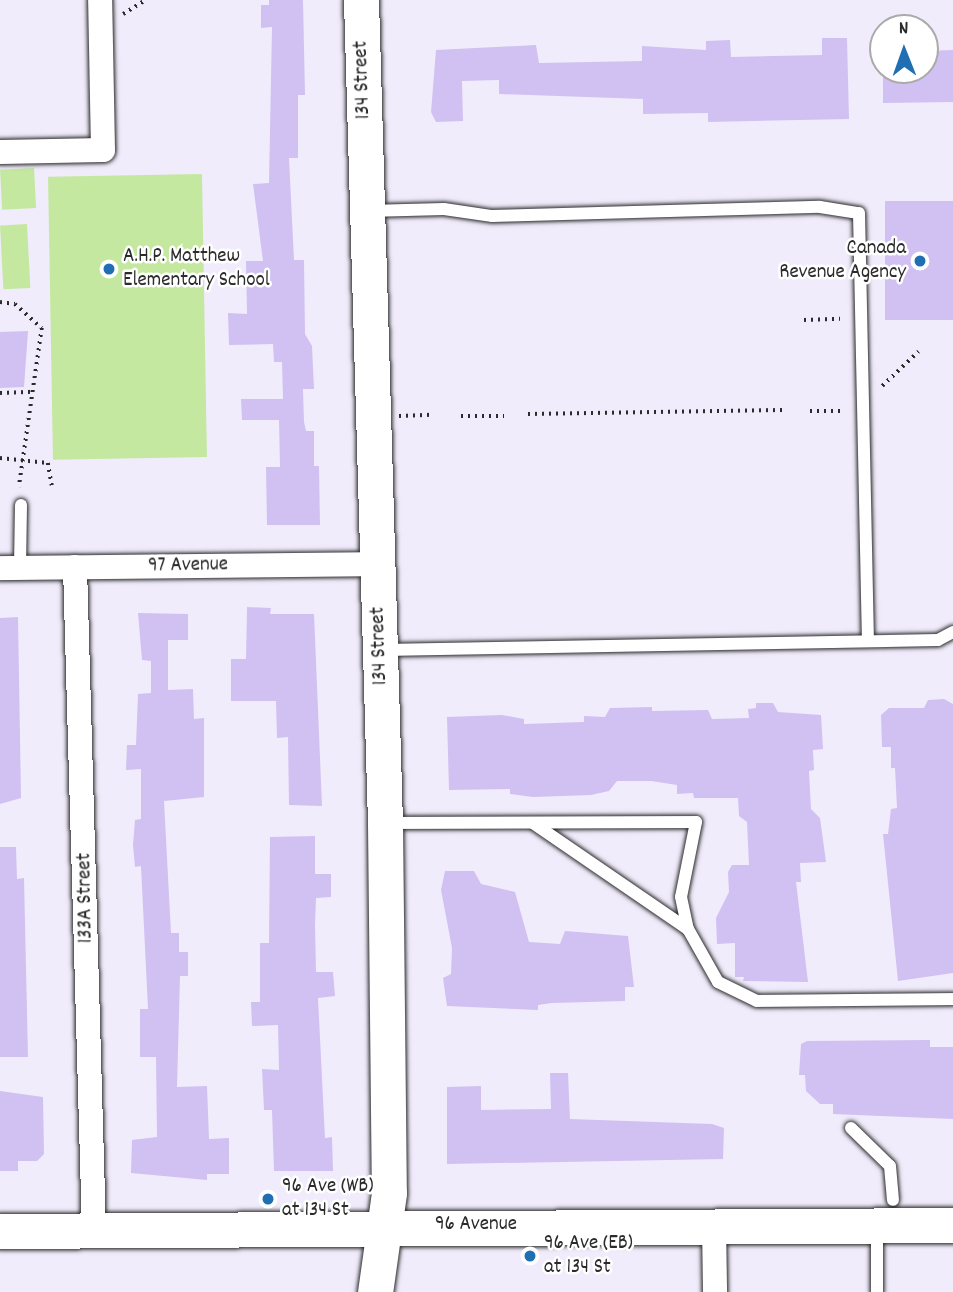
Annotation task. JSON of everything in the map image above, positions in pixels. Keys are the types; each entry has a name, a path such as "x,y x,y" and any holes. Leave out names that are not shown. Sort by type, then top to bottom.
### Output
{"street":[{"path":"0,152 103,150 100,0"},
{"name":"134 Street","path":"361,0 385,823 389,1193 375,1292"},
{"name":"97 Avenue","path":"10,568 377,564"},
{"name":"133A Street","path":"75,567 94,1230"},
{"name":"96 Avenue","path":"0,1231 384,1225 714,1225 885,1212 953,1225"},
{"path":"714,1225 716,1292"}],"lane":[{"path":"368,211 444,209 492,216 820,207 859,213 868,641"},
{"path":"10,568 21,505"},
{"path":"380,650 938,640 953,632"},
{"path":"385,823 696,822 681,897 688,929 718,982 757,1001 953,999"},
{"path":"533,823 688,929"},
{"path":"852,1128 890,1166 877,1292"}],"path":[{"path":"0,302 15,304 42,328 19,487"},
{"path":"804,320 840,319"},
{"path":"883,386 918,352"},
{"path":"0,393 34,391"},
{"path":"528,414 785,410"},
{"path":"810,411 844,411"},
{"path":"397,416 432,415"},
{"path":"461,416 504,416"},
{"path":"0,458 24,457 48,463 52,486"}],"green space":[{"path":"34,168 36,208 2,210 0,170"},
{"path":"202,174 207,457 53,460 48,177"},
{"path":"27,224 30,288 3,289 0,225"}],"building":[{"path":"269,0 303,0 305,95 298,95 298,158 289,158 294,260 304,260 305,334 312,346 314,389 303,389 304,422 306,431 314,431 314,466 319,466 320,525 267,525 266,467 280,467 279,420 242,420 241,399 283,399 282,362 274,362 273,344 229,345 228,313 247,314 246,261 263,261 253,184 269,183 272,27 261,28 261,5 269,5"},
{"path":"822,38 847,38 849,119 708,122 708,113 643,114 643,99 499,94 499,80 462,81 463,121 436,122 431,112 436,50 536,45 539,63 642,61 642,46 706,50 706,41 730,40 731,57 822,55"},
{"path":"939,50 953,50 953,102 883,103 883,84 939,84"},
{"name":"Canada Revenue Agency","path":"885,201 953,201 953,320 885,320"},
{"path":"28,331 24,387 0,388 0,332"},
{"path":"247,607 271,608 270,614 314,614 322,806 289,805 288,737 277,738 276,701 231,701 231,659 246,659"},
{"path":"138,613 188,614 188,640 168,640 168,690 193,689 194,719 204,718 204,797 164,801 171,933 179,933 179,952 188,952 188,976 180,976 177,1087 207,1086 209,1139 229,1138 229,1174 207,1174 207,1180 131,1173 132,1140 157,1137 156,1057 140,1057 140,1009 148,1009 141,866 135,867 133,845 135,820 141,819 141,769 126,770 127,745 136,745 138,694 151,693 151,661 142,660"},
{"path":"18,617 21,798 0,804 0,618"},
{"path":"944,699 953,704 953,973 898,981 883,834 888,834 891,809 897,808 895,768 891,768 891,747 882,747 881,715 889,708 924,708 928,700"},
{"path":"756,703 773,703 778,712 821,715 823,749 813,750 814,770 809,771 811,809 820,818 826,862 800,863 801,882 796,882 808,982 743,981 744,977 735,977 735,943 717,944 716,918 729,892 728,872 732,865 749,865 747,822 739,816 738,798 694,798 693,793 677,794 677,785 651,781 617,781 609,791 591,795 533,797 510,794 510,789 449,790 447,717 502,715 524,719 524,724 584,722 584,716 605,717 610,708 652,707 652,711 708,710 712,719 749,718 748,709 756,708"},
{"path":"315,836 315,874 331,874 331,897 316,898 315,925 316,972 333,972 335,996 318,998 325,1138 332,1137 333,1171 274,1171 272,1110 264,1110 262,1069 279,1070 278,1025 252,1026 251,1002 260,1002 260,943 269,943 270,837"},
{"path":"0,847 16,847 17,879 24,878 28,1057 0,1057"},
{"path":"445,871 474,871 481,884 515,892 529,942 560,944 565,931 628,936 634,987 625,987 625,1001 552,1003 538,1005 538,1010 447,1006 443,978 451,974 452,948 441,890"},
{"path":"930,1040 930,1047 953,1047 953,1119 833,1114 833,1104 820,1104 806,1091 805,1075 799,1075 801,1044 807,1041"},
{"path":"550,1073 568,1073 570,1119 712,1124 724,1128 723,1159 447,1164 447,1087 481,1086 481,1110 551,1109"},
{"path":"0,1091 43,1097 44,1154 37,1161 18,1161 18,1171 0,1171"}],"place":[{"name":"Canada Revenue Agency","path":"920,261"},
{"name":"A.H.P. Matthew Elementary School","path":"109,269"},
{"name":"96 Ave (WB) at 134 St","path":"268,1199"},
{"name":"96 Ave (EB) at 134 St","path":"530,1256"}]}
